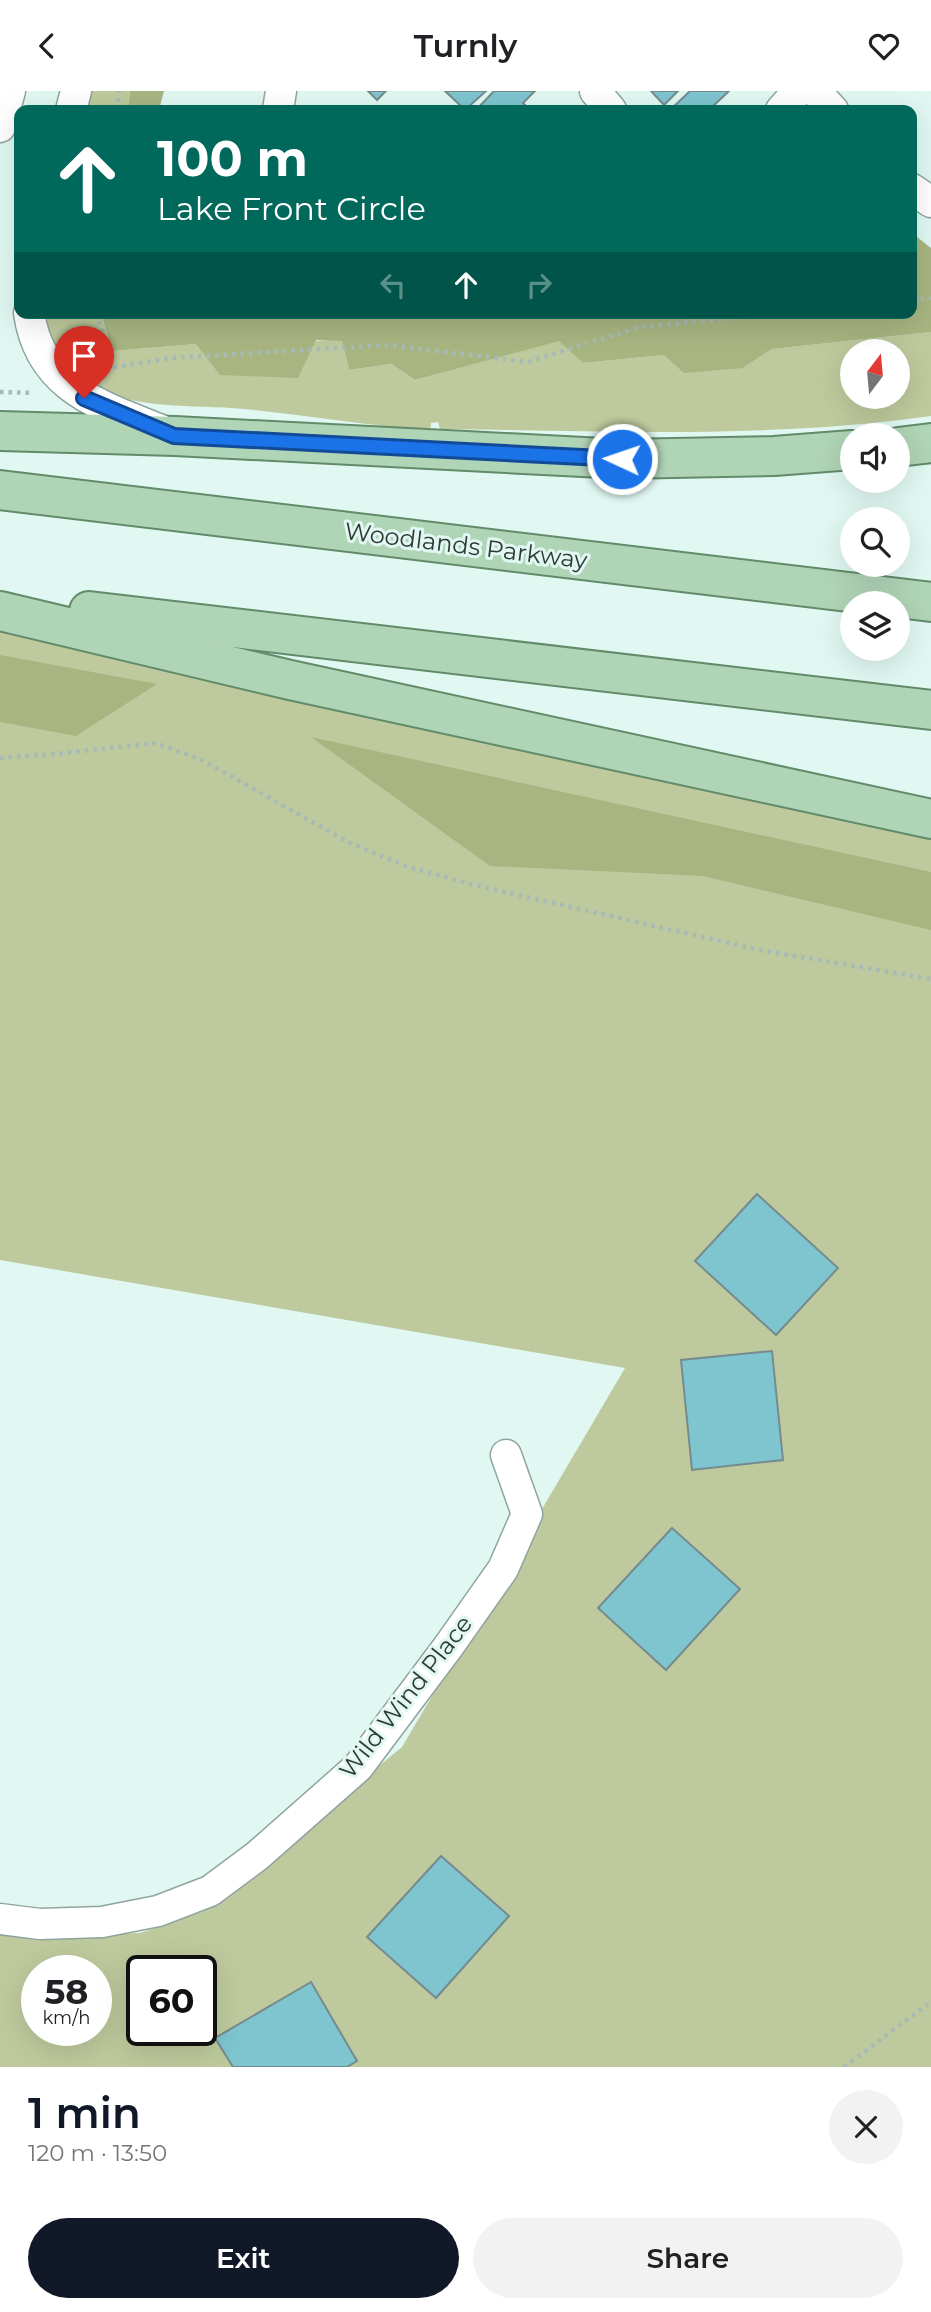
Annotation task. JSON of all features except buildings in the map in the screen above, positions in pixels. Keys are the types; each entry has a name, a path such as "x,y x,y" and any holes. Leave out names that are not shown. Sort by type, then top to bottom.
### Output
{"main road":[{"path":"0,431 174,436 622,459 775,456 840,451"},
{"path":"910,446 931,443"},
{"name":"Woodlands Parkway","path":"0,490 931,602"},
{"path":"0,600 931,710"},
{"path":"0,611 290,680 931,819"}],"street":[{"path":"0,127 10,91"},
{"path":"595,91 607,105"},
{"path":"785,105 798,91"},
{"path":"815,91 828,105"},
{"path":"30,319 41,350 59,380 84,398 174,436"},
{"name":"Wild Wind Place","path":"0,1919 40,1924 102,1922 158,1911 209,1891 257,1856 358,1767 503,1569 527,1514 506,1455"}],"path":[{"path":"98,319 105,337 104,368"},
{"path":"0,392 36,393 59,380 104,368 171,358 388,345 528,362 640,327 721,319"},
{"path":"0,758 156,743 202,760 350,843 408,867 474,885 760,950 931,979"},
{"path":"844,2067 931,2002"}],"green space":[{"path":"92,91 130,91 129,105 88,105"},
{"path":"130,91 164,91 160,105 129,105"},
{"path":"917,237 931,248 931,332 840,339 840,342 772,349 743,368 684,373 664,355 583,363 559,341 415,380 391,364 349,370 342,341 316,340 298,378 220,375 196,344 112,351 103,319 917,319"},
{"path":"45,319 103,319 112,351 196,344 342,340 349,370 391,364 415,380 559,340 583,363 664,355 743,368 772,349 840,342 840,409 910,409 910,339 866,339 931,332 931,416 747,431 440,429 438,422 431,423 431,427 425,430 244,409 164,405 125,399 106,393 80,379 60,353"},
{"path":"0,629 931,834 931,2067 0,2067 0,1933 23,1936 140,1933 202,1912 402,1747 625,1368 0,1260"},
{"path":"0,655 157,684 76,736 0,722"},
{"path":"311,737 931,872 931,930 703,876 490,866"}],"route":[{"path":"84,398 174,436 622,459"}]}
